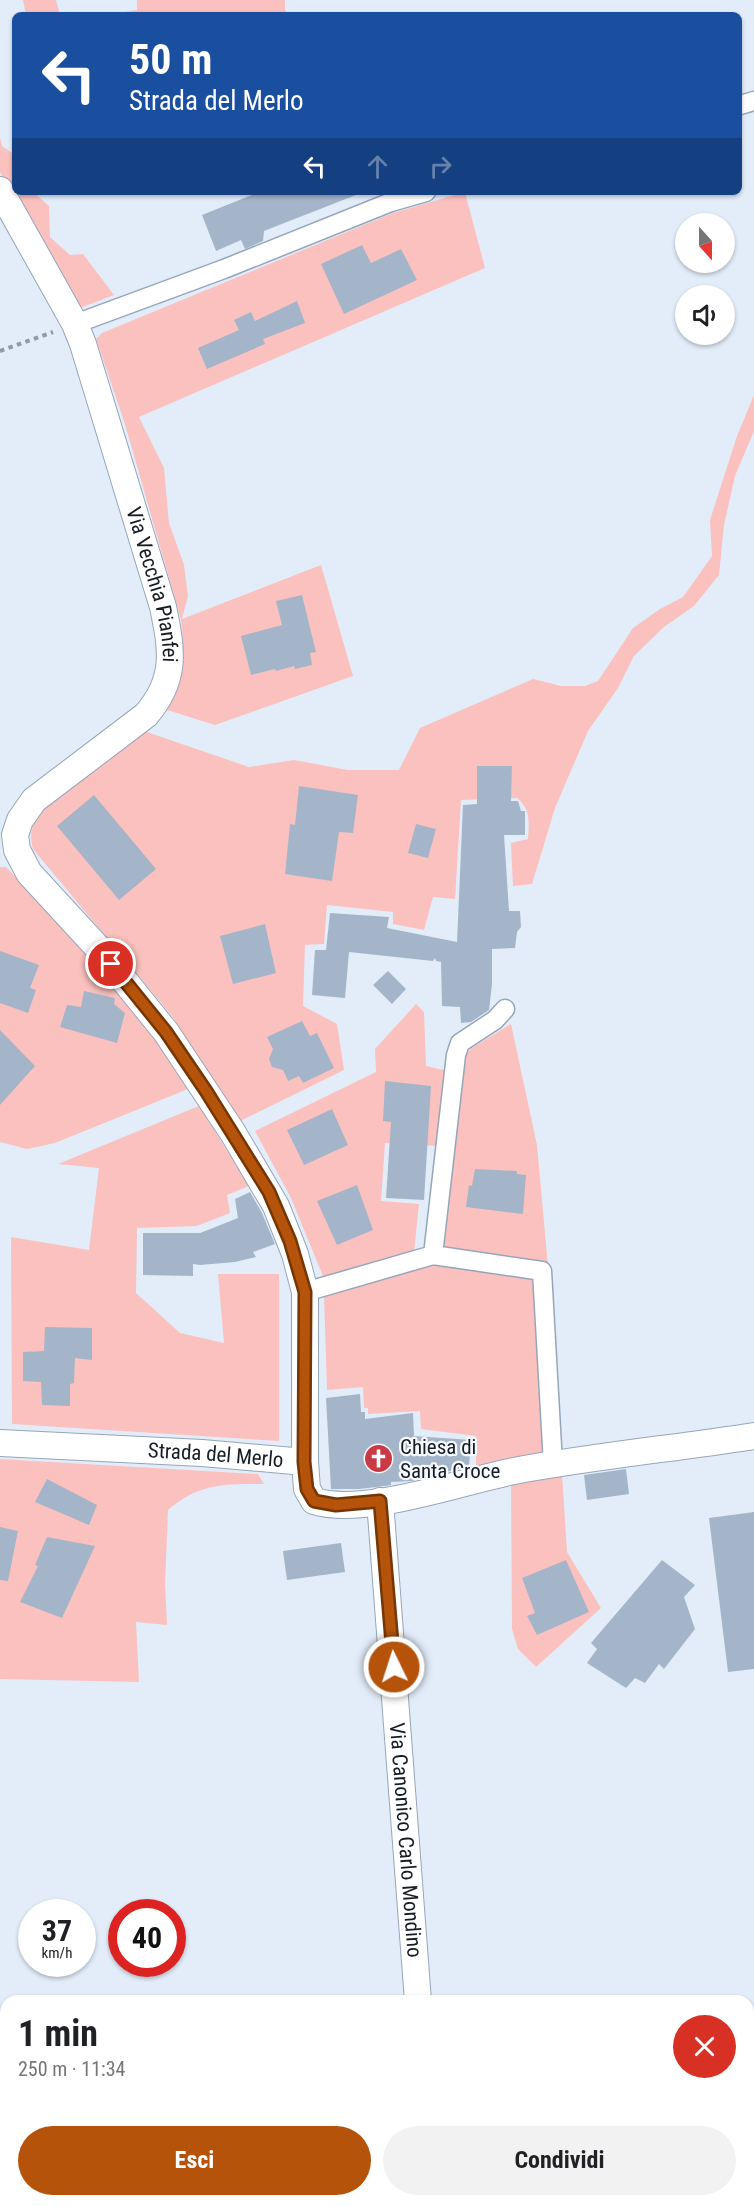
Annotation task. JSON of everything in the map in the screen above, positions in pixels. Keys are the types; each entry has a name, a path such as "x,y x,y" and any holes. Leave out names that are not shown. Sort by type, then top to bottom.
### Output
{"street":[{"name":"Via Vecchia Pianfei","path":"0,190 75,324 91,366 162,607 169,634 170,667 163,693 146,715 34,800 20,820 15,835 8,844 29,873 98,948 149,1010 185,1060 276,1206 295,1254 305,1292 304,1462"},
{"path":"75,324 224,269 391,202 416,195"},
{"path":"433,1255 458,1049 460,1043 495,1020 505,1009"},
{"path":"305,1292 433,1255 542,1271 553,1464"},
{"name":"Strada del Merlo","path":"0,1443 202,1453 304,1462 307,1489 314,1501 336,1505 380,1501 516,1470 754,1436"},
{"name":"Via Canonico Carlo Mondino","path":"380,1501 418,1995"}],"path":[{"path":"0,351 75,324"}],"shaded area":[{"path":"23,0 56,0 59,12 25,12"},
{"path":"137,0 285,0 286,12 124,12 137,10"},
{"path":"0,137 2,146 12,153 12,195 0,172"},
{"path":"12,195 36,195 49,206 50,237 70,255 83,254 114,295 80,308"},
{"path":"455,195 466,195 485,268 139,417 164,468 169,523 184,565 188,596 182,619 321,565 353,676 215,725 164,709 176,686 182,666 181,620 125,424 96,339 102,333 393,213"},
{"path":"754,395 754,431 735,476 724,525 719,575 694,606 664,627 634,656 618,688 588,731 555,808 532,884 513,886 511,843 528,839 528,817 522,802 517,798 461,800 455,899 433,897 424,930 393,924 393,912 327,905 324,944 305,945 303,1006 337,1024 344,1070 240,1121 172,1016 33,849 32,830 39,812 141,730 249,767 294,760 348,770 399,770 420,728 533,679 561,686 585,686 598,681 633,628 660,609 683,597 712,556 710,520 737,436"},
{"path":"0,867 6,867 84,950 156,1037 188,1089 55,1143 27,1149 0,1142"},
{"path":"416,1004 424,1012 426,1066 448,1071 439,1146 385,1143 381,1201 419,1204 414,1252 325,1281 291,1198 255,1131 376,1072 375,1049"},
{"path":"511,1024 537,1145 548,1266 441,1250 465,1055 472,1048"},
{"path":"199,1106 249,1186 227,1195 230,1213 197,1226 137,1228 136,1293 180,1333 224,1343 218,1274 279,1274 279,1441 12,1424 11,1237 89,1250 99,1168 58,1164"},
{"path":"435,1263 536,1276 547,1452 476,1468 476,1436 421,1429 420,1411 368,1414 368,1408 364,1408 363,1387 327,1390 324,1295"},
{"path":"0,1459 258,1474 264,1484 213,1487 179,1501 168,1510 165,1584 167,1625 136,1622 139,1682 0,1679"},
{"path":"562,1473 567,1552 601,1608 536,1667 518,1649 512,1629 511,1482"}],"building":[{"path":"252,195 356,195 264,231 263,241 245,249 241,240 216,251 202,215"},
{"path":"362,245 371,263 401,249 417,280 344,314 321,264"},
{"path":"297,301 305,323 263,339 265,344 207,369 198,348 239,330 234,320 251,312 255,321"},
{"path":"302,595 316,652 310,653 312,665 295,669 294,666 276,671 275,669 251,675 241,636 282,625 276,601"},
{"path":"477,766 512,766 511,801 518,801 521,811 525,811 525,835 504,835 509,911 520,911 521,927 517,932 515,948 492,949 489,1010 471,1022 461,1023 460,1007 442,1006 441,962 436,961 435,958 433,961 349,952 345,998 312,995 315,950 326,950 330,913 389,917 387,928 457,942 463,805 477,804"},
{"path":"299,786 358,795 353,833 339,832 332,881 285,874 290,824 295,825"},
{"path":"94,795 156,869 119,900 57,826"},
{"path":"416,824 436,829 428,858 408,853"},
{"path":"265,924 276,973 233,984 220,936"},
{"path":"0,951 39,965 30,988 36,990 28,1013 0,1003"},
{"path":"388,971 406,989 392,1004 373,985"},
{"path":"84,991 115,998 114,1004 125,1013 117,1043 60,1027 67,1005 81,1007"},
{"path":"302,1021 310,1036 317,1033 334,1068 303,1083 299,1076 288,1081 283,1070 272,1067 269,1059 273,1049 267,1037"},
{"path":"0,1030 35,1066 0,1105"},
{"path":"385,1081 431,1086 424,1200 386,1198 391,1122 383,1121"},
{"path":"332,1109 348,1145 304,1165 287,1130"},
{"path":"475,1169 517,1171 517,1174 526,1175 523,1214 466,1207 469,1185 472,1186"},
{"path":"357,1185 373,1230 337,1245 317,1201"},
{"path":"250,1192 275,1244 253,1252 256,1257 235,1262 193,1264 193,1276 143,1275 143,1233 200,1233 238,1218 235,1199"},
{"path":"45,1327 92,1328 92,1360 75,1358 74,1383 70,1384 70,1406 42,1405 41,1382 23,1381 23,1352 44,1351"},
{"path":"360,1394 361,1412 365,1412 365,1419 413,1413 414,1436 471,1440 469,1466 412,1481 391,1482 391,1485 359,1489 331,1489 326,1398"},
{"path":"626,1469 629,1494 587,1500 584,1475"},
{"path":"47,1479 97,1505 89,1525 35,1502"},
{"path":"754,1512 754,1669 728,1672 709,1518"},
{"path":"0,1527 18,1531 8,1581 0,1580"},
{"path":"47,1537 95,1546 62,1618 20,1602 38,1566 35,1565"},
{"path":"341,1543 345,1572 287,1580 283,1551"},
{"path":"566,1560 589,1612 537,1635 527,1616 535,1613 522,1578"},
{"path":"662,1560 695,1585 684,1597 695,1629 664,1669 659,1664 645,1683 635,1678 626,1688 587,1663 597,1649 591,1643"}],"place":[{"name":"Chiesa di Santa Croce","path":"379,1459"}],"route":[{"path":"111,964 166,1032 233,1133 276,1206 295,1254 305,1292 304,1462 307,1489 314,1501 325,1504 380,1501 394,1667"}]}
